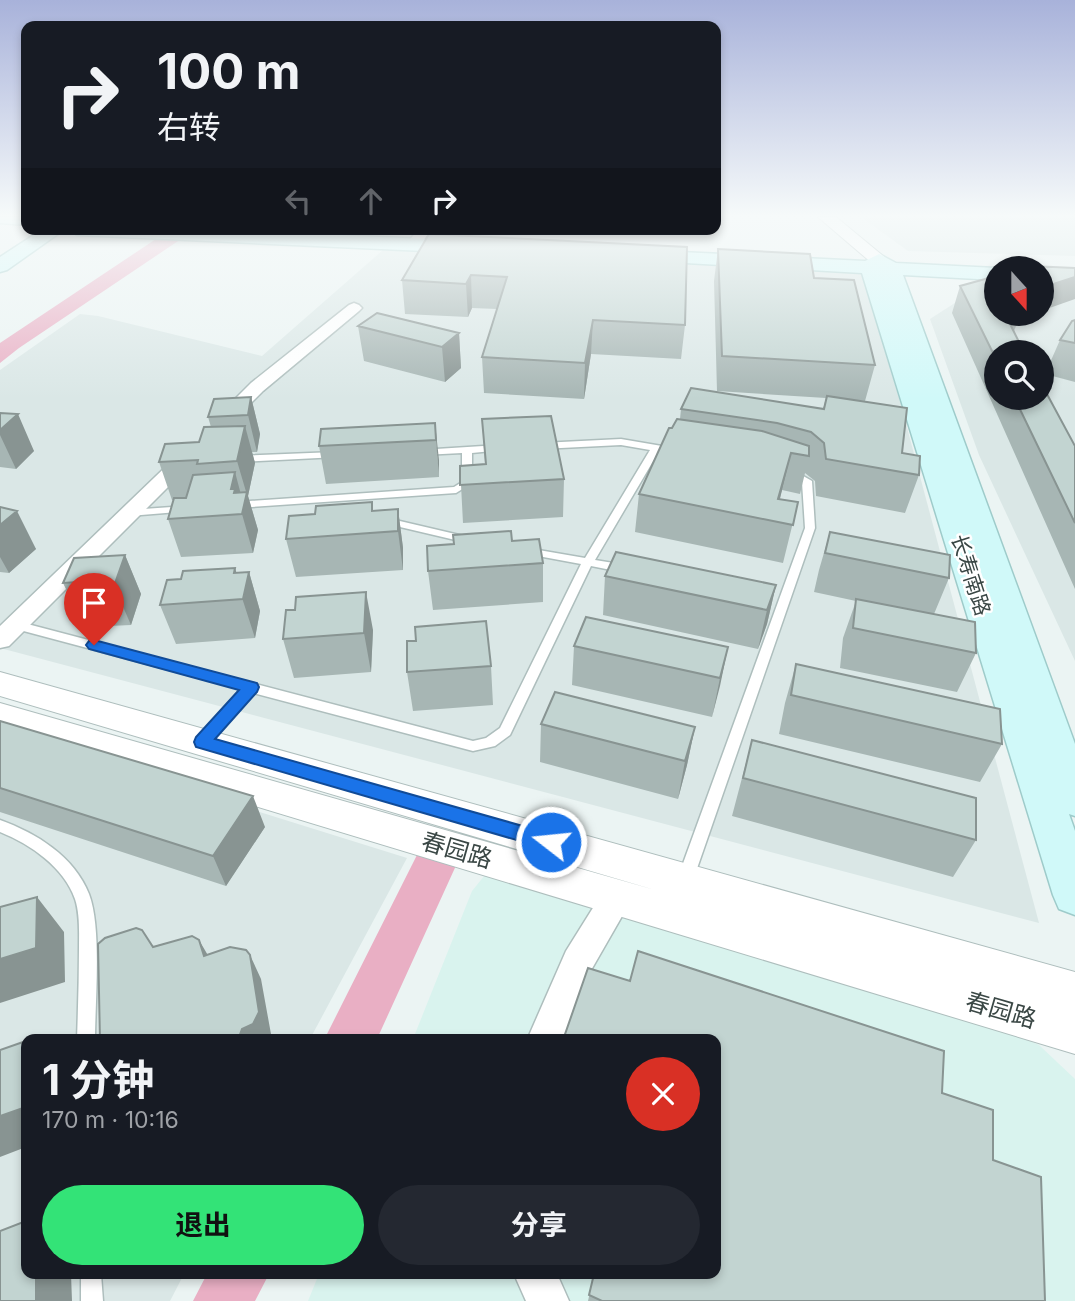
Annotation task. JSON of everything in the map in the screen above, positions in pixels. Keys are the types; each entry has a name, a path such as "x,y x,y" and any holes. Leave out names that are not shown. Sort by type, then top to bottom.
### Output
{"main road":[{"name":"长寿南路","path":"884,278 1075,895"},
{"name":"长寿南路","path":"885,278 1075,799"}],"street":[{"path":"0,640 197,450 257,387 354,308"},
{"name":"春园路","path":"0,684 1075,993"},
{"name":"春园路","path":"0,716 1075,1032"},
{"path":"547,1034 578,962 617,897"},
{"path":"537,1279 548,1301"}],"lane":[{"path":"531,447 621,442 681,452"},
{"path":"413,452 506,448"},
{"path":"16,625 472,746 491,742 505,731 588,562 656,448"},
{"path":"222,506 456,490 467,483 467,450"},
{"path":"223,460 345,455"},
{"path":"685,881 810,528 807,481 798,474 779,469"},
{"path":"302,501 341,511"},
{"path":"130,513 196,508"},
{"path":"368,517 474,542"},
{"path":"512,549 641,572"},
{"path":"772,596 785,598"},
{"path":"202,742 251,687"},
{"path":"0,826 28,836 55,857 82,895 85,917 86,1034"},
{"path":"91,1279 92,1301"}],"shaded area":[{"path":"98,278 124,278 0,363 0,343"},
{"path":"351,278 863,278 901,405 1039,923 0,648 0,370 80,314 262,356"},
{"path":"1054,283 1075,284 1075,661 979,455 930,319 964,297 984,307 984,326 1054,326"},
{"path":"0,731 407,858 313,1034 21,1034 21,1279 181,1279 170,1301 0,1301"},
{"path":"418,853 459,859 379,1034 327,1034"},
{"path":"485,875 991,1023 1039,1045 1075,1079 1075,1301 308,1301 317,1279 721,1279 721,1034 415,1034 472,891"},
{"path":"204,1279 266,1279 255,1301 193,1301"}],"building":[{"path":"403,278 469,278 466,284 402,280"},
{"path":"507,278 686,278 685,325 593,320 585,363 482,357"},
{"path":"719,278 854,280 875,365 722,356"},
{"path":"1054,278 1073,278 1054,284"},
{"path":"984,279 984,326 1011,326 1018,340 987,340 960,286"},
{"path":"377,313 459,333 442,347 358,326"},
{"path":"1075,320 1075,343 1060,340 1072,321"},
{"path":"691,388 824,409 827,396 907,408 902,453 920,456 919,475 826,459 824,443 811,432 777,423 681,409"},
{"path":"251,397 248,415 208,417 214,399"},
{"path":"1054,407 1075,446 1075,523 1020,410 1054,410"},
{"path":"0,413 18,414 0,430"},
{"path":"551,416 564,479 460,485 460,466 486,464 482,419"},
{"path":"677,419 762,431 809,446 809,456 791,453 778,499 798,502 793,525 639,494 669,428 672,428"},
{"path":"435,423 436,440 319,446 321,429"},
{"path":"245,426 237,461 197,464 198,460 159,462 165,444 199,442 204,427"},
{"path":"235,472 231,489 235,489 234,493 247,492 242,514 168,519 174,498 186,498 193,475"},
{"path":"372,502 372,511 398,509 398,531 286,539 289,516 315,514 316,506"},
{"path":"0,507 17,511 0,525"},
{"path":"511,531 512,541 539,539 543,563 428,571 427,546 454,544 453,535"},
{"path":"830,532 950,555 949,578 825,553"},
{"path":"616,552 776,585 767,610 605,576"},
{"path":"125,555 114,586 91,587 93,581 63,583 74,558"},
{"path":"235,568 234,573 249,572 243,599 160,605 167,580 181,579 183,571"},
{"path":"366,592 364,633 283,639 286,610 295,610 296,597"},
{"path":"856,599 975,622 976,653 853,628"},
{"path":"586,617 728,647 720,678 574,646"},
{"path":"486,621 491,666 407,672 407,641 416,641 415,627"},
{"path":"796,664 1000,709 1002,744 791,695"},
{"path":"555,692 695,727 685,761 541,724"},
{"path":"0,721 253,796 213,856 0,788"},
{"path":"752,740 976,798 976,840 743,778"},
{"path":"37,897 36,948 0,959 0,907"},
{"path":"136,928 142,930 153,947 192,936 199,940 204,956 230,947 246,950 250,955 259,1012 253,1024 242,1029 240,1034 100,1034 98,944 105,938"},
{"path":"638,951 944,1051 942,1093 993,1110 993,1160 1041,1177 1045,1301 602,1301 589,1295 593,1279 721,1279 721,1034 565,1034 588,968 630,981"},
{"path":"21,1043 21,1109 0,1116 0,1050"},
{"path":"21,1223 21,1279 36,1279 36,1301 0,1301 0,1231"}],"route":[{"path":"94,645 251,687 202,742 551,842"}]}
